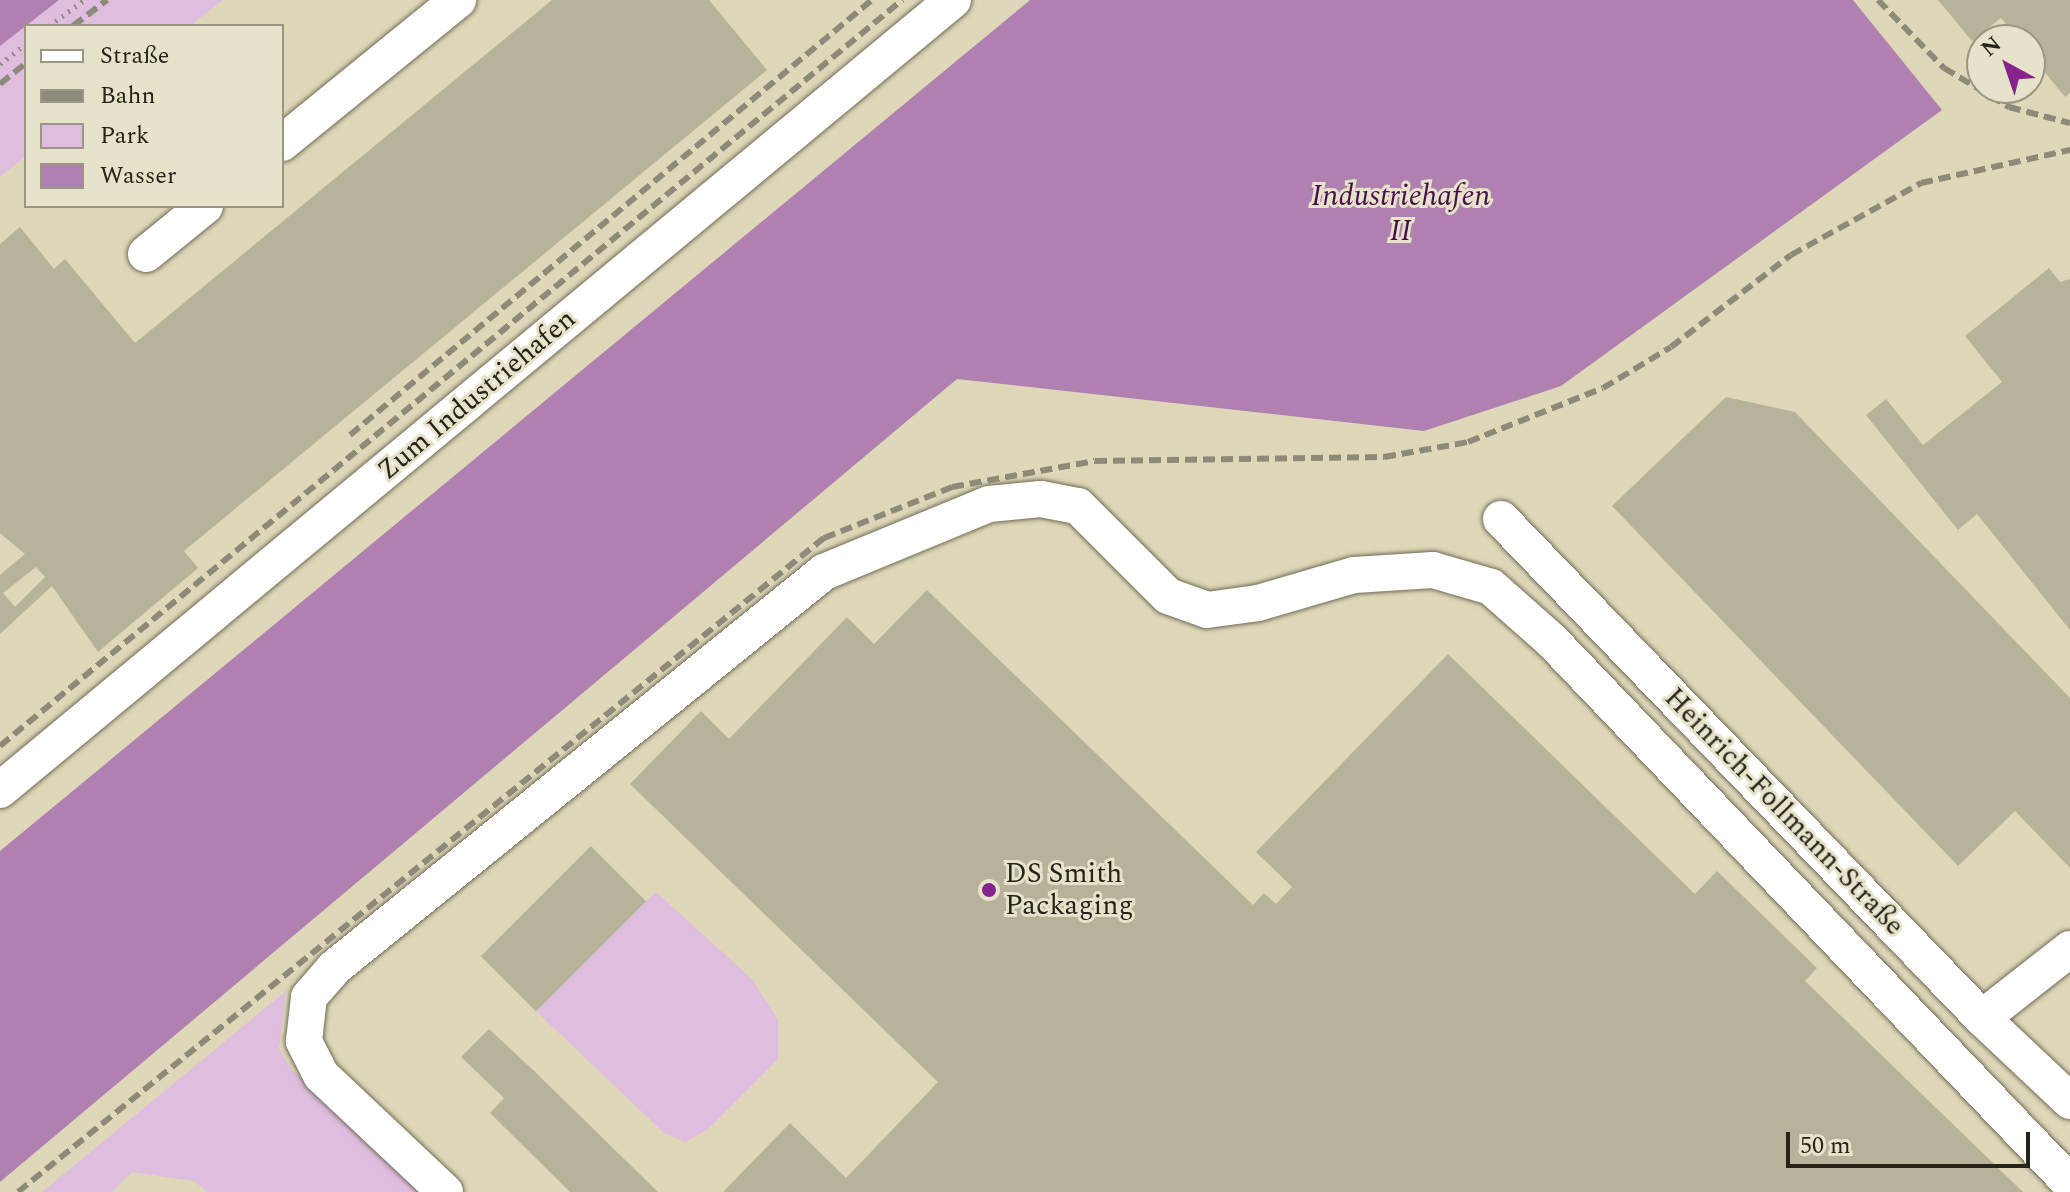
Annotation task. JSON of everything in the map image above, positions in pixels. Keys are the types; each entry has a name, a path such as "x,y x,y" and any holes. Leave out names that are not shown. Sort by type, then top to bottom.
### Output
{"street":[{"path":"284,141 458,0"},
{"name":"Zum Industriehafen","path":"0,790 941,4"},
{"path":"146,254 203,208"},
{"path":"445,1192 321,1075 304,1041 309,997 345,959 824,572 989,504 1041,499 1078,506 1168,596 1207,610 1258,603 1354,575 1433,570 1491,587 1552,641 2070,1183"},
{"name":"Heinrich-Follmann-Straße","path":"1501,519 1982,1018 2070,1101"},
{"path":"1982,1018 2070,949"}],"path":[{"path":"52,24 84,0"},
{"path":"0,64 24,46"}],"shaded area":[{"path":"223,0 1030,0 0,851 0,177 24,158 24,208 284,208 284,24 193,24"},
{"path":"1853,0 2070,0 2070,1192 0,1192 0,1182 957,379 1424,431 1941,110"}],"green space":[{"path":"56,0 223,0 193,24 25,24"},
{"path":"24,25 24,158 0,177 0,44"},
{"path":"656,892 752,979 778,1020 778,1059 707,1130 685,1142 663,1132 536,1011"},
{"path":"286,991 279,1048 291,1069 421,1192 208,1192 194,1181 132,1172 112,1192 42,1192"}],"water":[{"path":"0,0 59,0 24,24 24,27 0,46"},
{"name":"Industriehafen II","path":"1030,0 1853,0 1942,110 1561,386 1424,431 957,379 0,1182 0,851"}],"building":[{"path":"552,0 709,0 767,70 184,551 198,568 98,652 52,586 0,634 0,575 25,554 0,533 0,244 20,227 54,269 65,259 135,343","holes":["36,567 45,577 15,607 3,593"]},
{"path":"1938,0 2070,0 2070,93 2065,97 2046,74 2046,24 2006,24 2001,18 1993,24 1966,24 1966,34"},
{"path":"2049,268 2060,282 2070,279 2070,630 1977,514 1958,530 1866,415 1886,399 1923,445 2002,382 1965,336"},
{"path":"1726,397 1795,412 2070,698 2070,868 2015,811 1958,866 1612,506"},
{"name":"DS Smith Packaging","path":"927,590 1253,905 1264,893 1276,904 1292,887 1256,852 1448,654 1695,894 1717,871 1817,968 1805,981 2023,1192 723,1192 790,1123 846,1178 938,1082 630,784 701,711 729,739 847,617 874,644"},
{"path":"591,846 646,901 536,1011 481,956"},
{"path":"489,1029 658,1192 570,1192 490,1113 504,1098 461,1057"}],"railway":[{"path":"76,24 107,0"},
{"path":"350,435 872,0"},
{"path":"0,746 902,0"},
{"path":"1878,0 1944,68 2009,107 2070,123"},
{"path":"0,84 24,65"},
{"path":"18,1192 824,538 952,487 1095,461 1384,457 1468,442 1603,388 1671,347 1791,255 1921,183 2070,150"}],"place":[{"name":"DS Smith Packaging","path":"989,890"}]}
